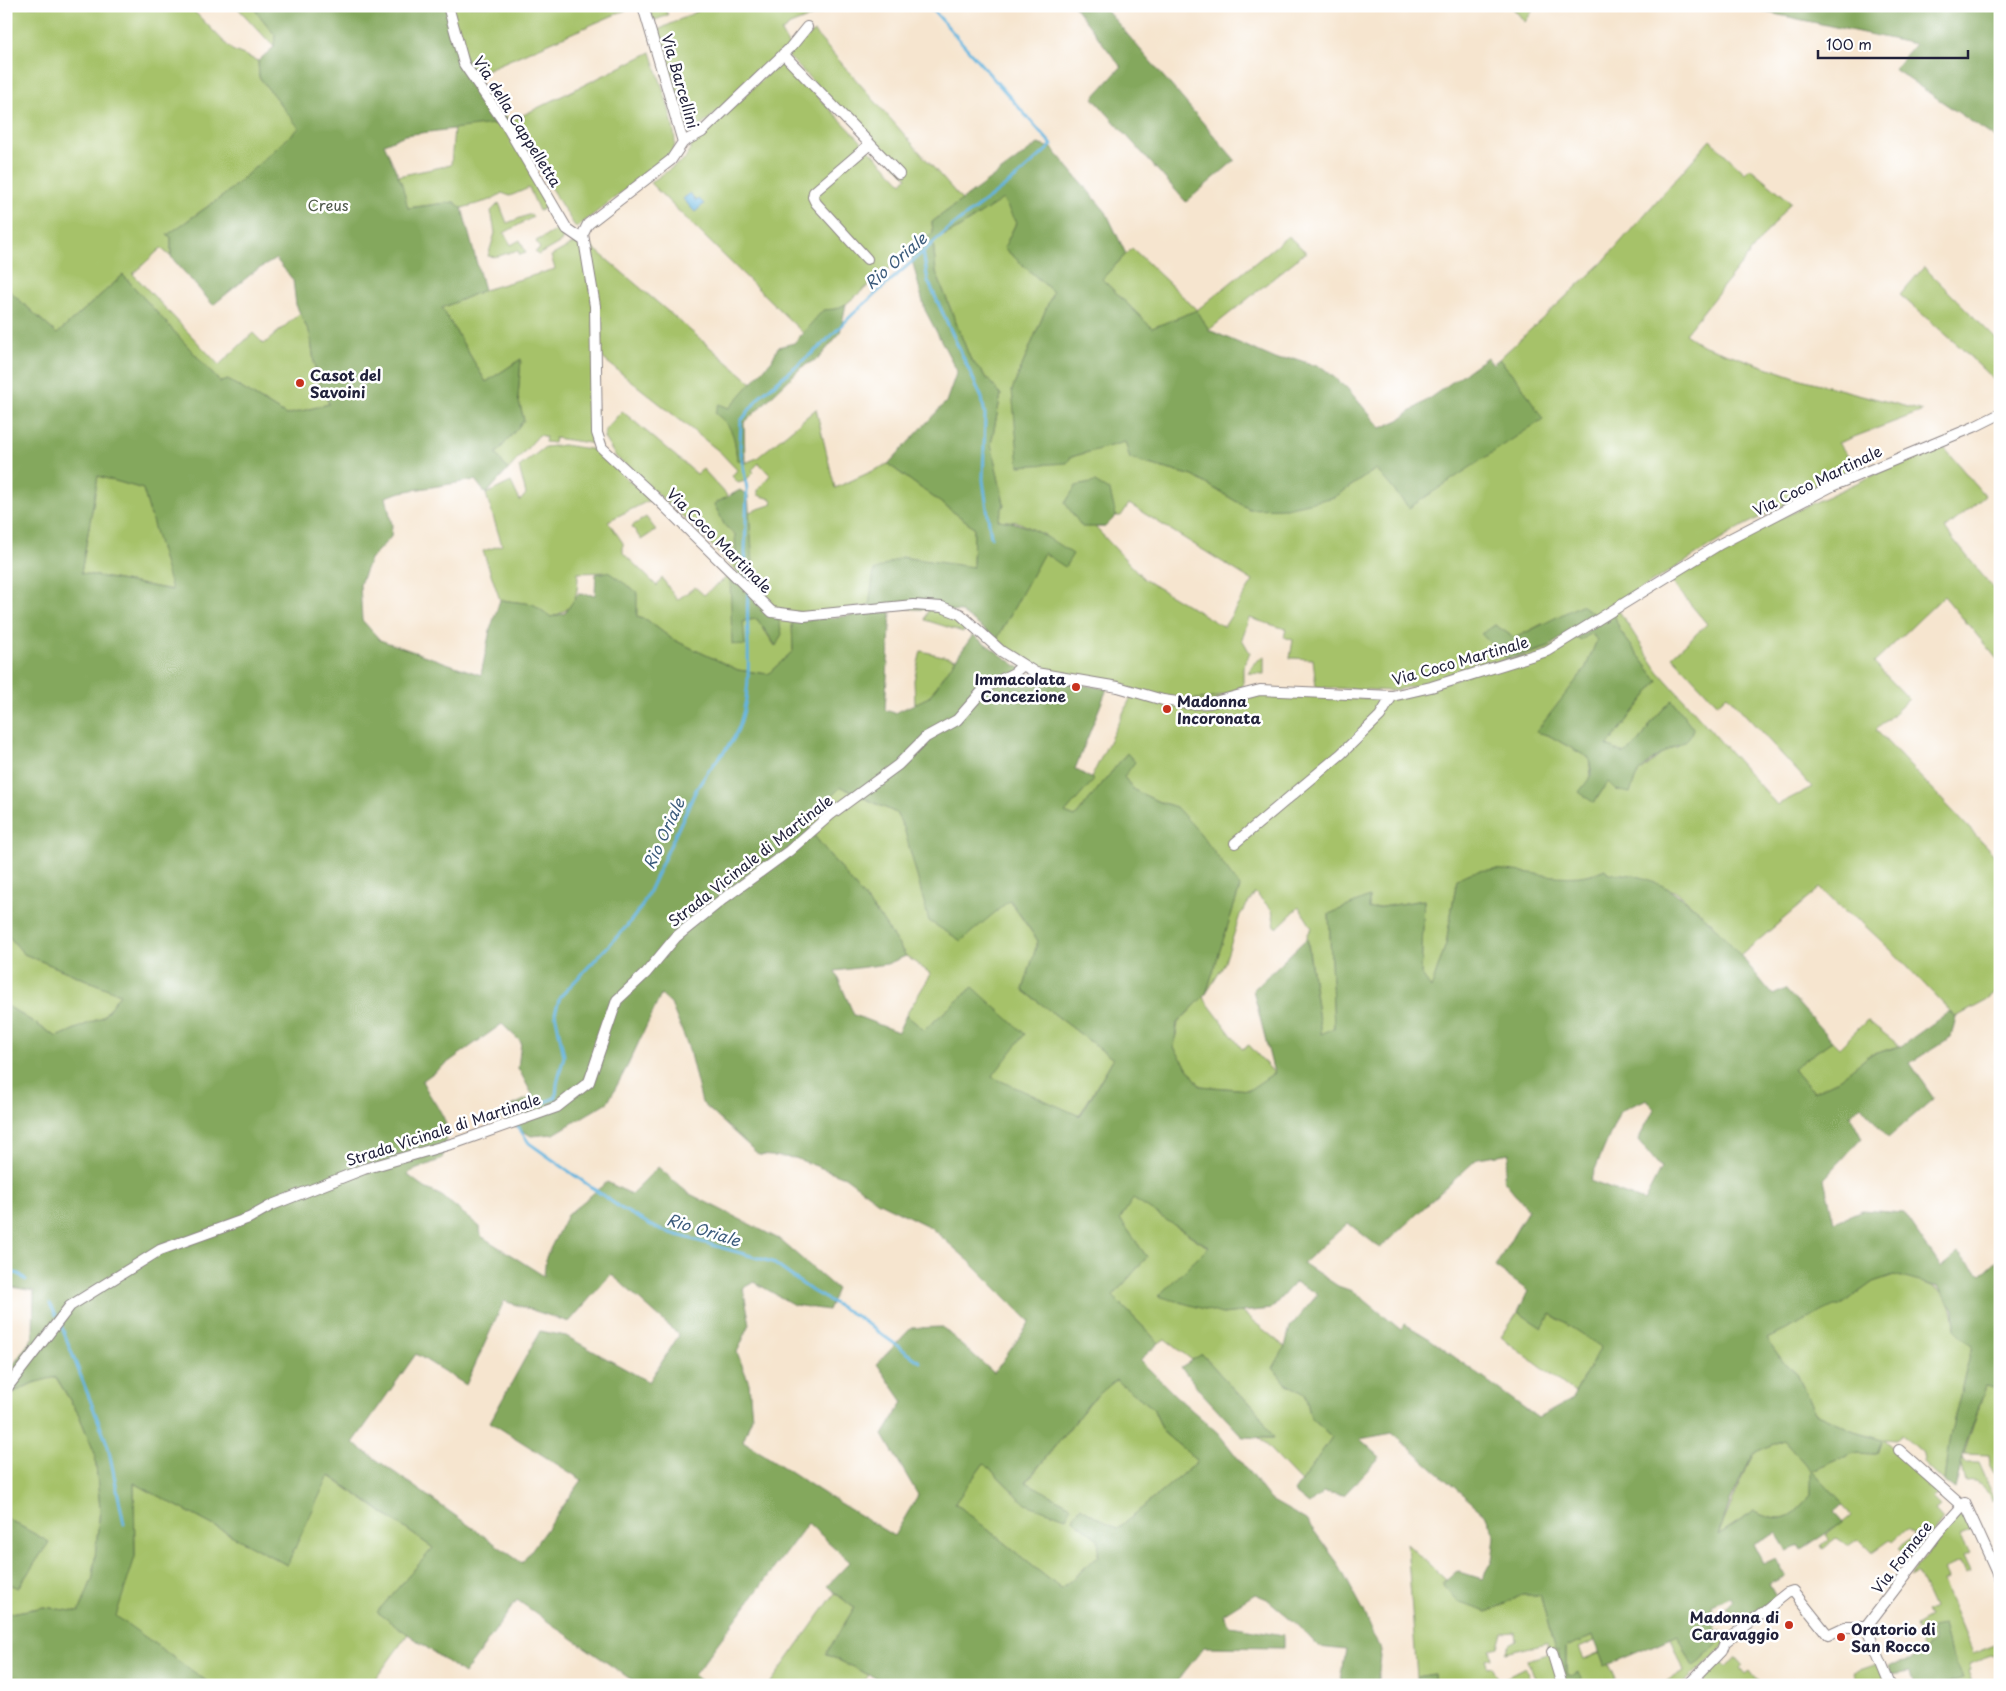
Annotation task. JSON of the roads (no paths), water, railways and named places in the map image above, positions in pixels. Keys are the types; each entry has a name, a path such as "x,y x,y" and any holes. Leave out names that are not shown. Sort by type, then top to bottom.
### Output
{"street":[{"name":"Via della Cappelletta","path":"448,6 464,64 506,125 567,229 583,240"},
{"name":"Via Barcellini","path":"583,240 583,234 588,224 671,160 683,142 643,6"},
{"path":"683,142 702,132 783,54 807,27"},
{"path":"783,54 899,174"},
{"path":"867,259 816,203 813,197 814,192 870,144"},
{"name":"Via Coco Martinale","path":"583,240 595,306 597,352 596,416 597,433 602,448 656,498 772,612 804,616 912,605 942,607 960,614 1001,651 1036,673 1118,687 1163,700 1191,704 1210,703 1260,690 1392,696 1431,687 1547,651 1720,544 1832,486 1974,427 2000,414"},
{"name":"Strada Vicinale di Martinale","path":"6,1389 70,1306 160,1250 249,1218 272,1205 364,1169 458,1142 558,1107 589,1082 617,1000 646,973 676,937 723,899 789,851 830,815 898,765 926,737 958,720 986,687 1014,673 1023,665"},
{"path":"1235,843 1341,754 1380,716 1392,696"},
{"path":"1899,1450 1962,1506 1965,1503 2000,1580"},
{"name":"Via Fornace","path":"1866,1627 1962,1506"},
{"path":"1688,1685 1722,1650 1725,1642 1787,1593 1793,1591 1828,1635 1845,1627 1866,1627 1890,1685"},
{"path":"1552,1652 1562,1685"}],"water":[{"path":"690,193 696,201 699,199 704,204 695,212 683,199"}],"waterway":[{"name":"Rio Oriale","path":"748,584 745,553 747,489 740,446 741,421 761,395 822,345 853,314 951,227 1017,177 1052,145 934,11 918,6"},
{"path":"923,252 928,281 982,398 985,415 983,480 991,537"},
{"name":"Rio Oriale","path":"711,768 736,734 746,700 748,682 748,592"},
{"name":"Rio Oriale","path":"542,1104 556,1097 557,1084 564,1056 555,1013 560,997 627,926 642,906 696,790 709,770"},
{"name":"Rio Oriale","path":"517,1125 529,1143 622,1209 660,1230 772,1262 812,1291 856,1316 920,1362"},
{"path":"6,1271 19,1274 26,1280"},
{"path":"50,1304 56,1315"},
{"path":"61,1325 108,1446 124,1524"}],"place":[{"name":"Casot del Savoini","path":"300,383"},
{"name":"Immacolata Concezione","path":"1076,687"},
{"name":"Madonna Incoronata","path":"1167,709"},
{"name":"Madonna di Caravaggio","path":"1789,1625"},
{"name":"Oratorio di San Rocco","path":"1841,1637"}],"park label":[{"name":"Creus","path":"328,204"}]}
